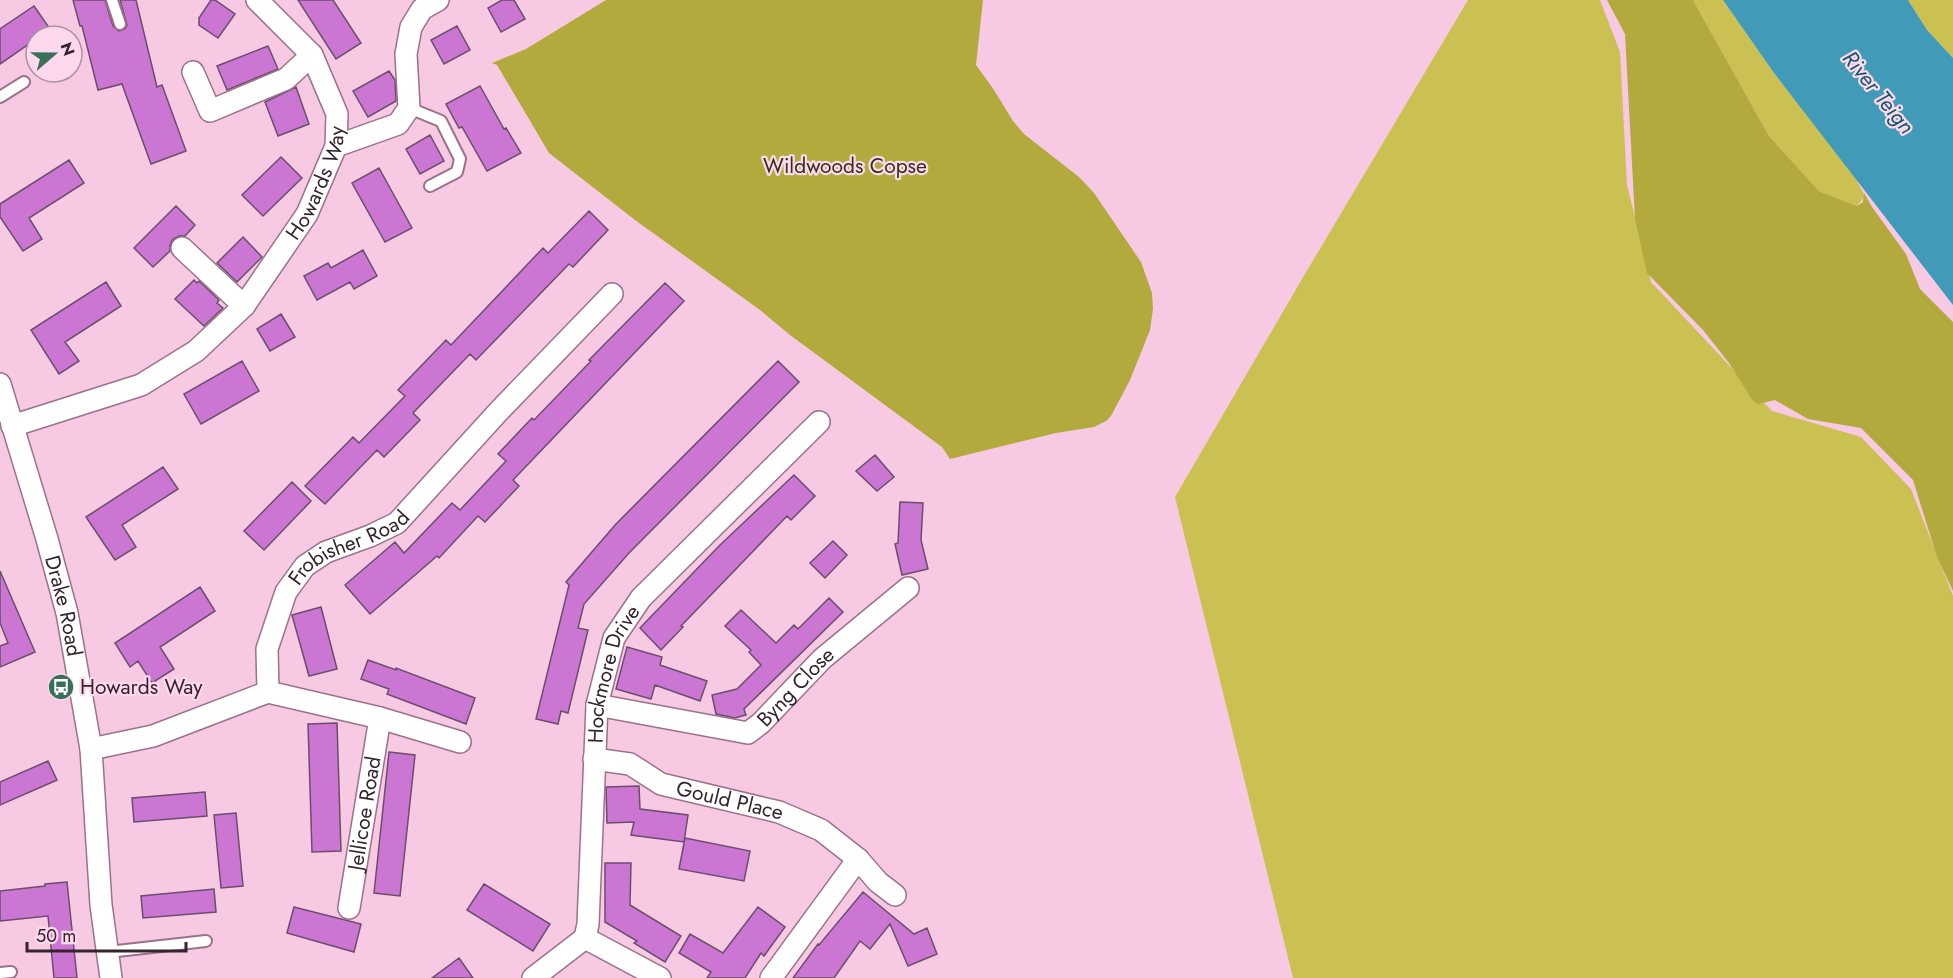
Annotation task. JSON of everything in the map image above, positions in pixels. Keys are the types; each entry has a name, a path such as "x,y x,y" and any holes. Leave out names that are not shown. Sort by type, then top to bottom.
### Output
{"street":[{"name":"Howards Way","path":"12,426 141,385 196,351 244,306 307,214 336,146 337,114 312,55 257,0"},
{"path":"336,146 398,124 409,108 406,54 411,27 422,9 438,0"},
{"path":"193,72 210,111 285,79 312,55"},
{"path":"182,248 244,306"},
{"name":"Frobisher Road","path":"268,692 267,649 286,592 305,566 326,552 370,536 397,523 498,411 612,294"},
{"name":"Drake Road","path":"0,384 67,613 91,749 101,905 111,978"},
{"name":"Hockmore Drive","path":"585,938 591,894 597,705 614,638 641,598 819,422"},
{"name":"Byng Close","path":"597,705 748,733 761,723 822,658 908,588"},
{"path":"91,749 153,736 268,692 380,718 460,742"},
{"name":"Jellicoe Road","path":"350,908 380,718"},
{"name":"Gould Place","path":"594,759 630,764 661,784 779,812 821,830 858,859 878,882 895,895"},
{"path":"771,978 858,859"},
{"path":"533,978 585,938 660,978"}],"lane":[{"path":"112,0 120,24"},
{"path":"0,97 24,82"},
{"path":"409,108 441,121 460,159 458,172 430,186"},
{"path":"108,952 206,941"}],"shaded area":[{"path":"1468,0 1600,0 1620,52 1627,185 1651,282 1772,411 1861,437 1911,489 1953,596 1953,978 1293,978 1175,497"},
{"path":"1693,0 1723,0 1774,73 1855,177 1865,196 1857,206 1819,191 1769,136"},
{"path":"1908,0 1953,0 1953,58 1927,30"}],"green space":[{"name":"Wildwoods Copse","path":"606,0 983,0 976,65 1024,134 1079,177 1094,193 1141,262 1152,293 1153,309 1150,330 1130,380 1111,416 1094,427 1056,433 950,459 942,447 790,335 760,310 635,220 549,153 497,65 492,63 526,49"},
{"path":"1607,0 1693,0 1769,136 1819,191 1857,206 1863,202 1864,193 1906,254 1920,289 1953,322 1953,591 1937,557 1913,480 1861,428 1808,419 1775,400 1758,404 1753,401 1729,363 1703,330 1647,273 1635,219 1625,34"}],"water":[{"name":"River Teign","path":"1723,0 1908,0 1927,30 1953,58 1953,305 1774,73"}],"building":[{"path":"73,0 105,0 113,26 119,31 125,29 127,25 120,0 136,0 157,87 162,85 186,151 151,164 122,84 98,90 84,34 84,24 79,24"},
{"path":"211,0 215,0 235,14 218,38 199,25 199,18"},
{"path":"298,0 333,0 361,43 336,59"},
{"path":"502,0 514,0 525,19 501,32 488,8"},
{"path":"34,6 47,24 24,24 24,47 0,64 0,29"},
{"path":"457,26 470,50 444,64 431,40"},
{"path":"268,46 278,69 227,90 217,66"},
{"path":"389,71 395,80 396,101 368,117 353,91"},
{"path":"480,86 504,129 506,128 521,153 487,171 446,104"},
{"path":"296,87 309,124 278,136 265,102"},
{"path":"430,135 444,161 420,174 406,149"},
{"path":"281,157 302,178 263,216 242,195"},
{"path":"69,160 84,183 29,218 42,239 23,251 0,217 0,204"},
{"path":"379,168 412,228 385,242 352,183"},
{"path":"176,206 195,225 185,236 173,239 170,251 153,267 134,248"},
{"path":"589,211 608,230 573,267 569,264 476,360 470,354 413,413 420,420 384,457 377,450 325,504 305,486 353,437 359,443 405,396 398,390 446,340 451,345 543,248 548,253"},
{"path":"243,237 262,257 237,282 217,263"},
{"path":"363,250 377,276 354,289 350,282 317,300 304,276 328,263 331,268"},
{"path":"194,280 197,283 199,281 219,300 217,303 223,308 204,326 175,299"},
{"path":"106,282 121,306 65,342 79,361 59,374 31,330"},
{"path":"665,283 684,301 513,480 519,486 485,522 478,516 439,558 437,556 370,614 345,585 395,542 404,553 452,503 460,510 506,461 498,454 532,418 534,420"},
{"path":"281,314 295,337 270,351 257,329"},
{"path":"242,361 259,391 201,424 184,394"},
{"path":"778,361 799,382 629,553 584,604 578,628 588,630 568,713 561,711 558,724 536,719 569,585 566,582 616,524"},
{"path":"875,455 894,477 877,491 856,471"},
{"path":"163,467 178,489 122,525 136,547 115,560 86,517"},
{"path":"794,475 815,496 791,520 787,516 681,626 683,627 661,650 640,628 719,546"},
{"path":"292,482 311,501 264,550 244,531"},
{"path":"900,502 923,503 921,540 928,569 902,575 895,544 898,543"},
{"path":"833,541 847,555 825,578 810,563"},
{"path":"0,571 35,652 0,667 0,646 8,643 0,623"},
{"path":"200,587 215,611 160,647 174,669 152,683 138,661 130,667 115,643"},
{"path":"829,598 843,612 744,709 746,715 735,718 716,714 712,695 737,689 761,665 749,652 751,650 725,626 741,610 776,643 794,625 798,629"},
{"path":"321,607 337,669 309,676 292,615"},
{"path":"627,647 662,657 660,665 707,681 700,701 655,685 651,699 616,689"},
{"path":"368,660 396,670 396,668 475,698 466,724 387,694 389,689 361,679"},
{"path":"337,723 341,851 312,852 308,724"},
{"path":"389,752 415,755 400,896 374,893"},
{"path":"48,761 57,780 0,805 0,782"},
{"path":"639,786 640,809 688,815 684,842 631,835 634,822 607,823 606,787"},
{"path":"205,792 207,816 134,822 132,798"},
{"path":"236,813 243,886 221,888 214,815"},
{"path":"685,838 750,851 744,881 679,869"},
{"path":"605,863 631,863 630,905 681,936 665,962 634,943 637,941 605,922"},
{"path":"67,882 77,978 54,978 48,916 0,921 0,891"},
{"path":"484,884 550,924 533,951 467,910"},
{"path":"214,889 216,912 143,918 141,896"},
{"path":"863,892 914,934 927,928 937,954 908,966 890,924 870,949 860,941 834,978 793,978 818,944"},
{"path":"294,907 361,924 354,952 287,933"},
{"path":"758,907 785,927 764,956 761,953 745,978 707,978 711,972 679,953 690,934 723,953"},
{"path":"459,958 473,978 432,978"}],"place":[{"name":"Howards Way","path":"61,687"}]}
